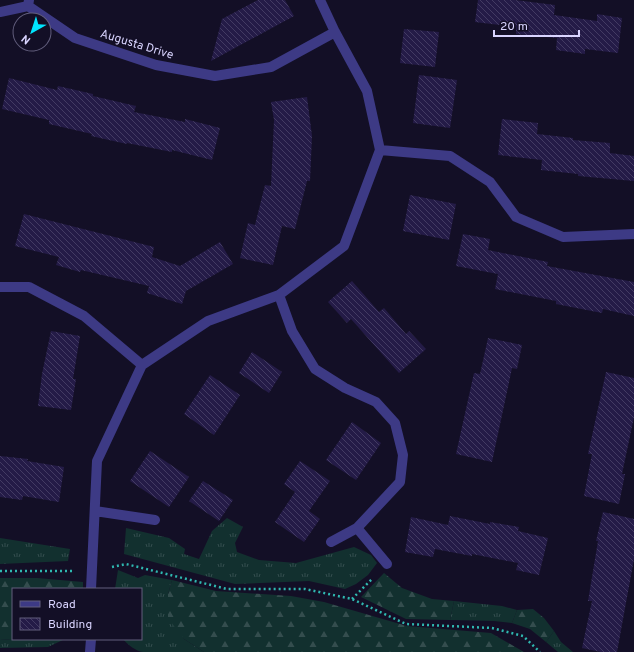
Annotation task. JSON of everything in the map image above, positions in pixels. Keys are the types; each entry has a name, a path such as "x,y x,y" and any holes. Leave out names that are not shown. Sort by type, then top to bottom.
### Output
{"street":[{"path":"91,588 97,461 142,365 208,321 279,296 344,246 380,150 367,91 335,32 320,0"},
{"name":"Augusta Drive","path":"0,12 29,3 75,38 156,65 215,76 272,67 335,32"},
{"path":"380,150 450,156 490,182 516,217 563,236 634,234"},
{"path":"0,287 29,287 84,316 142,365"},
{"path":"279,296 292,331 315,369 345,388 376,402 395,423 403,455 400,482 357,528 331,542"},
{"path":"95,511 155,520"},
{"path":"357,528 387,564"},
{"path":"90,640 90,652"}],"path":[{"path":"0,571 91,571 126,564 227,590 305,589 352,599 406,624 492,628 523,636 540,652"},
{"path":"352,599 387,564"}],"green space":[{"path":"227,518 243,527 235,543 237,552 259,560 296,563 354,547 371,555 377,563 368,575 356,584 345,589 309,581 235,584 124,554 126,528 169,538 185,549 184,554 199,559 212,531"},
{"path":"0,538 70,549 68,561 0,564"},
{"path":"118,570 138,578 145,575 172,580 168,594 184,639 204,652 143,652 135,649 124,640 142,640 142,588 115,588"},
{"path":"384,573 402,588 432,599 454,601 450,620 406,619 361,597"},
{"path":"0,578 37,578 83,582 83,588 12,588 12,640 0,639"},
{"path":"172,580 216,591 291,596 324,602 407,626 491,633 524,652 204,652 184,639 168,618 168,594"},
{"path":"454,601 502,606 517,610 512,623 450,620"},
{"path":"533,609 544,618 554,631 546,642 530,629 512,623 517,610"},
{"path":"554,631 561,642 573,652 558,652 546,642"},
{"path":"0,639 63,640 48,647 0,648"}],"building":[{"path":"258,0 285,0 294,16 211,61 222,19"},
{"path":"478,0 515,0 555,5 554,15 597,21 597,14 622,18 618,53 585,49 585,54 556,50 557,38 516,34 516,27 475,22"},
{"path":"404,29 439,32 435,67 400,63"},
{"path":"419,75 457,80 450,128 413,123"},
{"path":"9,78 57,90 58,86 93,94 93,96 136,106 134,112 185,122 185,119 220,128 212,160 172,150 172,152 91,136 92,134 49,124 49,120 2,109"},
{"path":"307,97 312,136 310,181 307,181 295,229 282,226 273,265 240,258 248,223 255,225 265,185 271,186 274,120 271,102"},
{"path":"502,119 538,123 537,134 573,138 573,140 610,143 610,153 634,156 634,181 578,176 578,174 541,170 542,160 498,155"},
{"path":"410,195 456,204 449,240 403,231"},
{"path":"24,214 154,247 152,257 180,266 220,242 233,264 186,291 182,304 147,293 149,286 81,270 80,272 56,265 59,257 15,246"},
{"path":"463,234 490,239 488,250 548,262 547,266 634,282 634,316 603,309 602,313 556,304 556,301 495,289 498,274 456,266"},
{"path":"352,281 379,312 384,308 406,334 409,331 426,349 399,373 351,319 347,323 328,302"},
{"path":"51,331 80,336 73,379 76,379 71,410 38,406 42,374"},
{"path":"488,338 522,345 517,369 512,368 492,462 456,454 474,373 480,374"},
{"path":"252,352 282,372 269,393 239,373"},
{"path":"606,372 634,378 634,417 622,474 625,474 619,504 584,496 592,454 588,454"},
{"path":"210,375 240,395 214,435 184,414"},
{"path":"352,422 381,443 356,480 326,460"},
{"path":"150,451 189,477 169,507 130,481"},
{"path":"0,456 28,459 27,461 64,467 59,502 23,496 22,500 0,497"},
{"path":"300,461 330,481 309,511 320,519 304,542 275,522 295,492 284,484"},
{"path":"203,481 233,500 219,521 189,501"},
{"path":"603,512 634,519 634,559 617,652 601,652 582,648 592,601 588,601 598,541 596,541"},
{"path":"450,516 490,524 490,522 519,527 518,531 548,538 539,575 516,570 518,563 472,554 472,556 435,549 433,557 405,552 411,517 448,525"}]}
